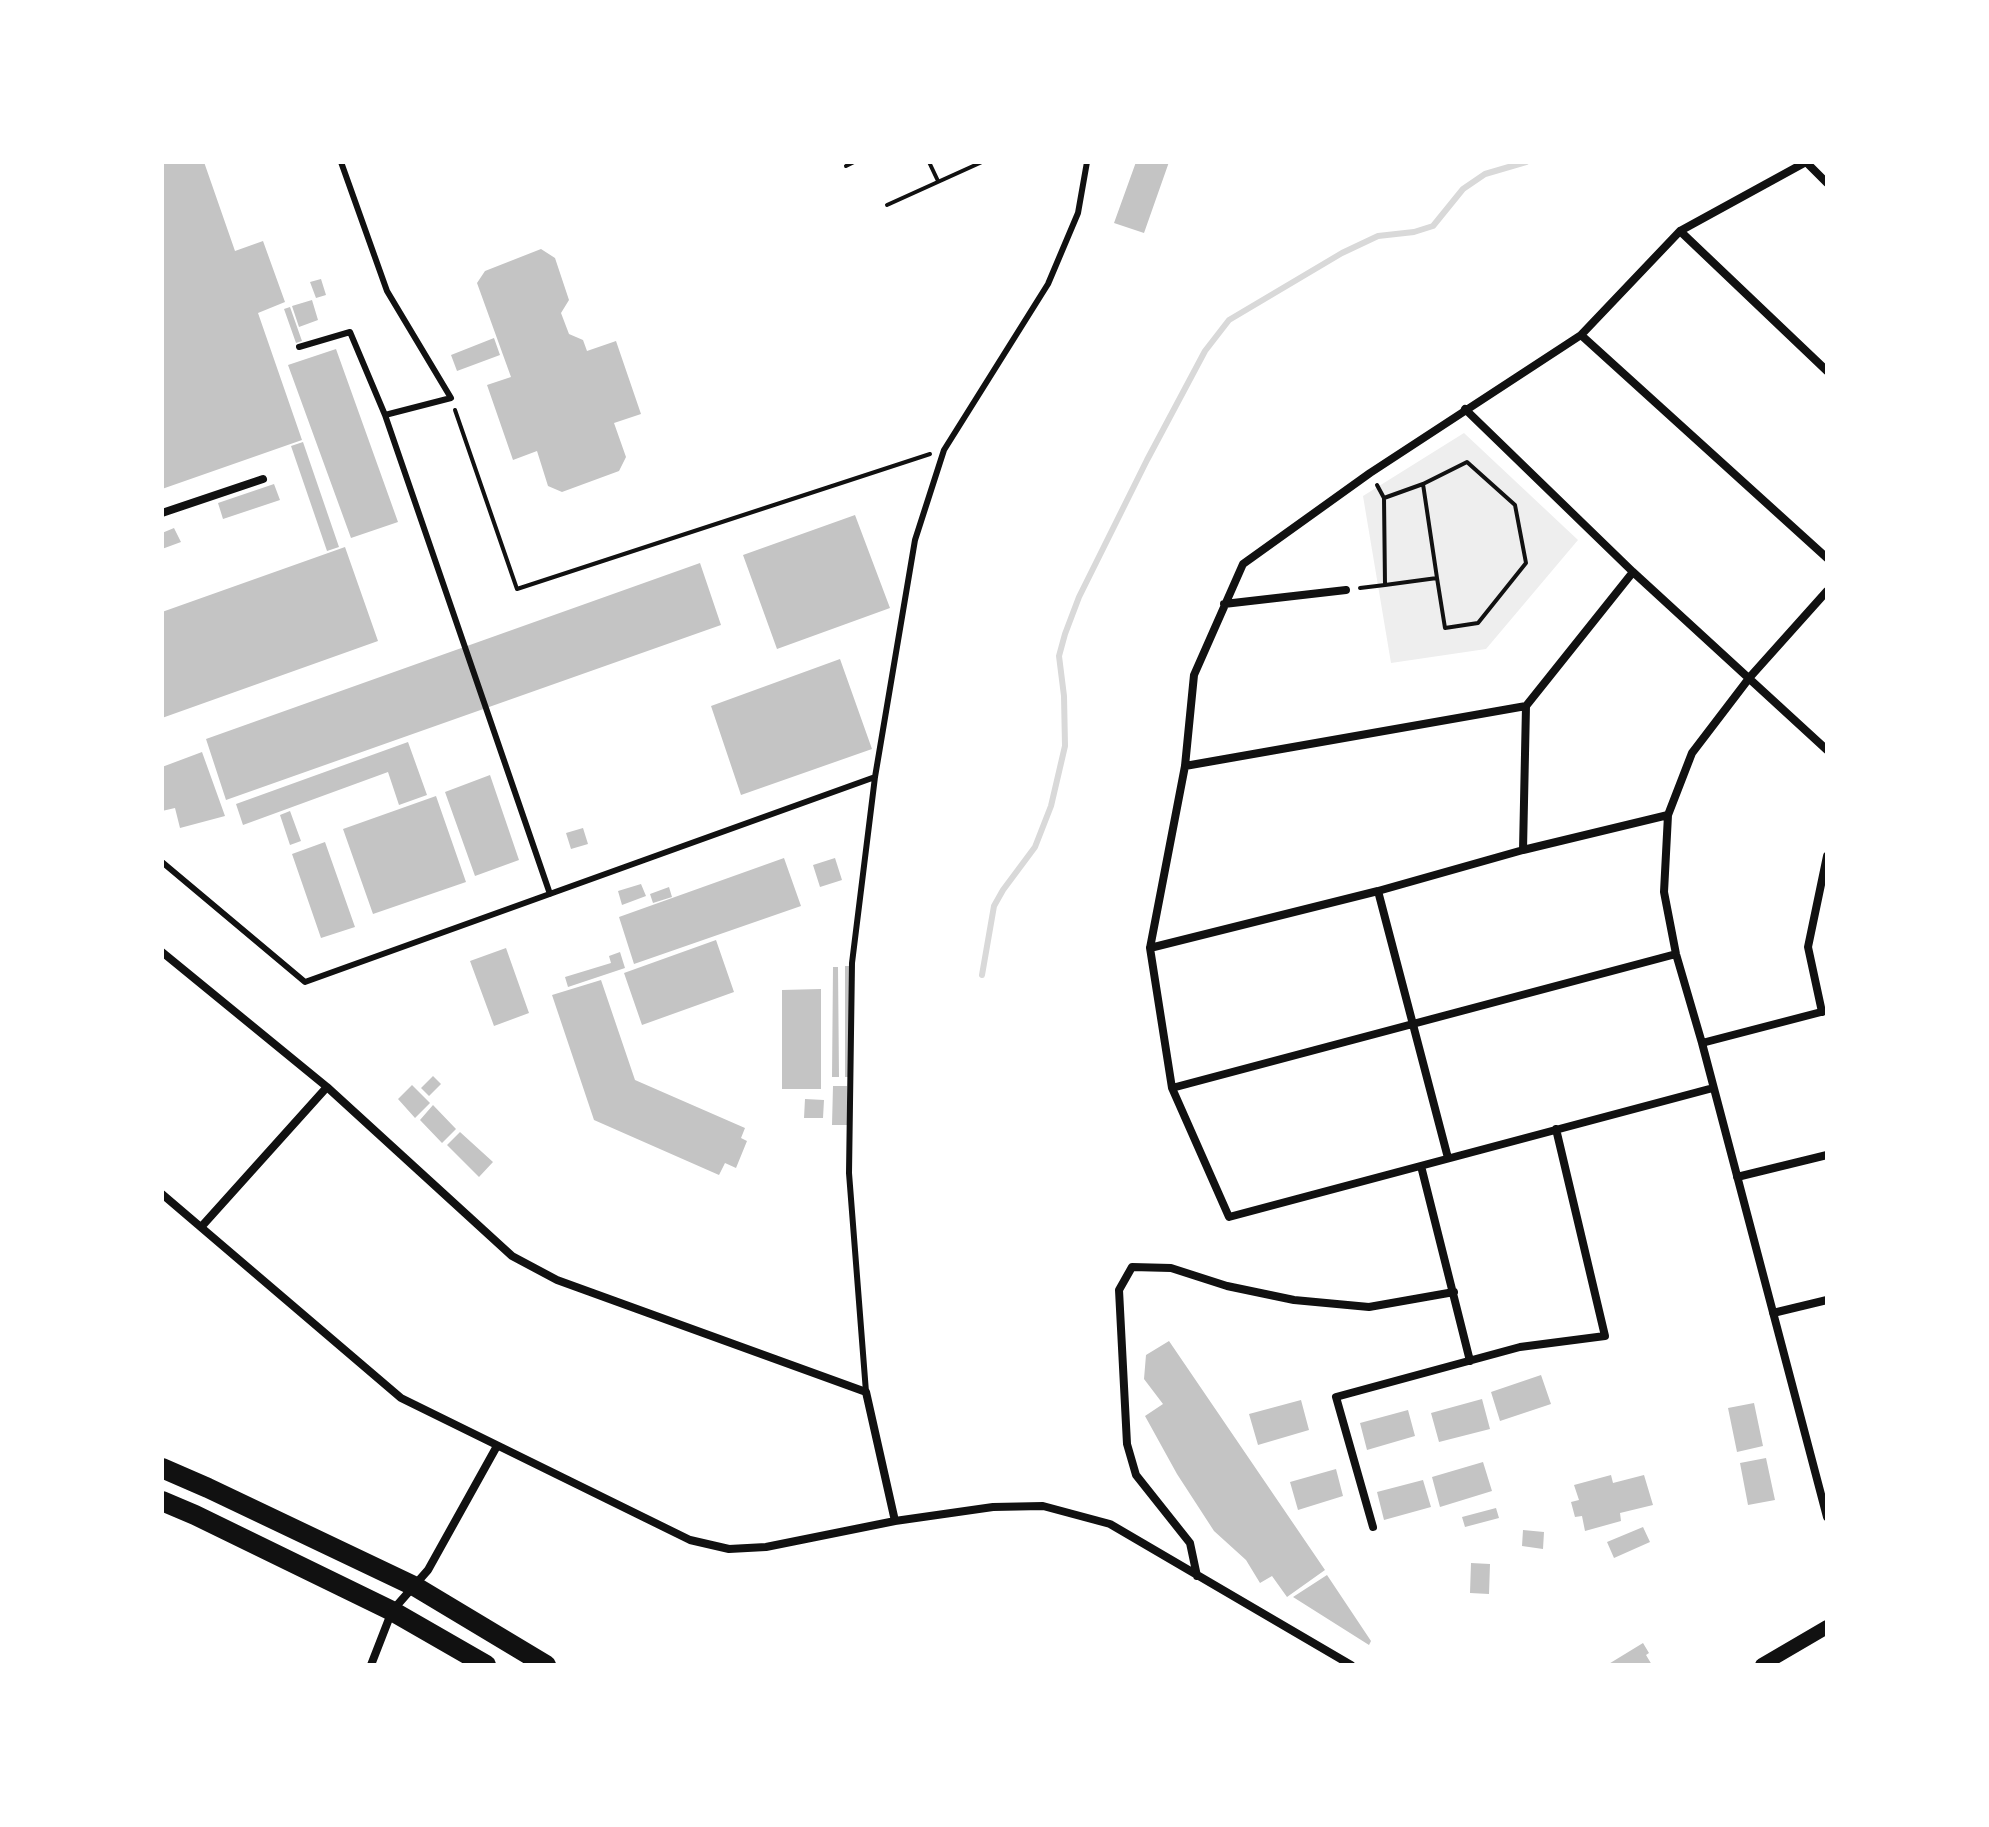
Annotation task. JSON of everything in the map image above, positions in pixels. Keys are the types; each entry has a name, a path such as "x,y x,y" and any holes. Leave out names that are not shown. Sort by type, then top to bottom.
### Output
{"main road":[{"path":"162,1468 416,1587 546,1665"},
{"path":"162,1501 392,1611 486,1665"}],"street":[{"path":"1713,1088 1229,1217 1172,1088 1150,948 1185,766 1194,675 1243,564 1370,473 1581,335 1680,231 1806,162 1827,183"},
{"path":"1680,231 1827,371"},
{"path":"1581,335 1827,558"},
{"path":"1465,409 1633,572 1827,750"},
{"path":"162,513 263,479"},
{"path":"1523,850 1526,706 1633,572"},
{"path":"1224,604 1346,590"},
{"path":"1827,591 1750,677 1692,753 1668,815 1664,892 1676,954 1827,1517"},
{"path":"1185,766 1526,706"},
{"path":"1150,948 1668,815"},
{"path":"1702,1043 1824,1011 1808,947 1827,856"},
{"path":"1378,891 1448,1158"},
{"path":"162,952 327,1087 512,1256 557,1280 866,1392 895,1521"},
{"path":"1172,1088 1676,954"},
{"path":"202,1226 327,1087"},
{"path":"1373,1527 1336,1397 1520,1347 1605,1336 1556,1129"},
{"path":"1737,1177 1827,1155"},
{"path":"1421,1166 1470,1361"},
{"path":"162,1194 401,1398 690,1540 729,1549 766,1547 895,1521 993,1507 1043,1506 1110,1524 1351,1665"},
{"path":"1197,1576 1190,1543 1136,1475 1127,1444 1119,1290 1132,1267 1171,1268 1227,1286 1294,1300 1369,1307 1454,1292"},
{"path":"1773,1313 1827,1300"},
{"path":"371,1665 392,1611 428,1570 497,1446"},
{"path":"1762,1665 1827,1627"}],"lane":[{"path":"341,162 387,291 451,398 385,415"},
{"path":"866,1392 849,1173 852,963 875,777 915,540 944,450 1048,284 1078,213 1087,162"},
{"path":"299,347 350,332 385,415 550,894"},
{"path":"162,862 305,982 875,777"}],"path":[{"path":"846,166 854,162"},
{"path":"929,162 938,182"},
{"path":"887,205 982,162"},
{"path":"451,398 517,589 944,450"},
{"path":"1384,498 1423,484 1467,462 1515,505 1526,563 1478,623 1445,628 1423,484"},
{"path":"1370,473 1384,498 1385,585"},
{"path":"1346,590 1437,578"}],"shaded area":[{"path":"1464,433 1578,540 1486,649 1391,663 1363,496"}],"building":[{"path":"162,162 204,162 235,251 263,241 285,302 258,313 302,440 162,489"},
{"path":"1136,162 1169,162 1144,233 1114,223"},
{"path":"541,249 555,258 569,300 561,313 569,334 583,340 587,351 616,341 641,414 614,423 626,457 619,471 562,492 548,486 537,451 513,460 487,385 511,377 477,283 485,271"},
{"path":"321,279 326,295 316,298 310,282"},
{"path":"312,300 318,320 299,327 292,306"},
{"path":"290,307 302,341 296,343 284,309"},
{"path":"494,338 500,355 457,371 451,355"},
{"path":"336,349 398,522 351,538 288,365"},
{"path":"303,442 339,547 327,551 291,446"},
{"path":"274,484 280,500 223,519 218,503"},
{"path":"855,515 890,608 777,649 743,555"},
{"path":"174,528 181,542 162,549 162,533"},
{"path":"345,547 378,641 162,718 162,612"},
{"path":"700,563 721,625 226,800 206,739"},
{"path":"840,659 872,749 741,795 711,706"},
{"path":"408,742 427,795 399,805 388,772 243,825 236,804"},
{"path":"202,752 225,816 180,828 175,808 162,811 162,767"},
{"path":"490,775 519,860 475,876 445,792"},
{"path":"436,796 466,882 373,914 343,829"},
{"path":"290,811 301,841 290,845 280,815"},
{"path":"583,828 588,844 571,849 566,833"},
{"path":"325,842 355,927 321,938 292,854"},
{"path":"784,858 801,906 634,964 619,917"},
{"path":"835,858 842,880 820,887 813,865"},
{"path":"641,884 646,896 622,905 618,891"},
{"path":"669,887 672,897 653,903 650,894"},
{"path":"716,940 734,992 642,1025 624,973"},
{"path":"506,948 529,1013 494,1026 470,961"},
{"path":"620,952 625,968 568,987 565,977 611,963 609,956"},
{"path":"845,966 850,966 851,1077 845,1077"},
{"path":"833,967 838,967 839,1077 832,1077"},
{"path":"601,980 635,1080 745,1128 741,1138 747,1141 736,1168 725,1163 719,1175 594,1120 552,995"},
{"path":"821,989 821,1089 782,1089 782,990"},
{"path":"433,1076 441,1084 429,1096 421,1088"},
{"path":"412,1085 430,1103 415,1118 398,1099"},
{"path":"833,1086 847,1086 847,1125 832,1125"},
{"path":"805,1099 824,1100 823,1118 804,1118"},
{"path":"433,1105 456,1129 442,1143 420,1120"},
{"path":"460,1132 493,1162 479,1177 447,1145"},
{"path":"1169,1341 1325,1570 1287,1597 1272,1576 1260,1583 1246,1560 1214,1531 1177,1474 1145,1416 1163,1404 1144,1379 1146,1355"},
{"path":"1541,1375 1551,1404 1500,1421 1491,1392"},
{"path":"1482,1399 1490,1429 1439,1442 1431,1413"},
{"path":"1301,1400 1309,1430 1258,1445 1249,1414"},
{"path":"1754,1403 1763,1446 1737,1452 1728,1408"},
{"path":"1408,1410 1415,1436 1367,1450 1360,1423"},
{"path":"1766,1458 1775,1500 1748,1505 1740,1463"},
{"path":"1483,1462 1492,1491 1440,1507 1432,1477"},
{"path":"1336,1469 1343,1496 1298,1510 1290,1482"},
{"path":"1611,1475 1613,1483 1644,1475 1653,1505 1620,1513 1621,1521 1585,1531 1582,1516 1575,1517 1571,1502 1579,1500 1574,1485"},
{"path":"1423,1480 1431,1507 1384,1520 1377,1492"},
{"path":"1496,1508 1499,1518 1465,1527 1462,1517"},
{"path":"1643,1527 1650,1542 1614,1558 1607,1542"},
{"path":"1523,1530 1544,1532 1543,1549 1522,1546"},
{"path":"1471,1563 1490,1564 1489,1594 1470,1593"},
{"path":"1327,1575 1371,1641 1369,1645 1293,1597"},
{"path":"1643,1643 1652,1665 1607,1665"}],"waterway":[{"path":"982,975 994,906 1035,847 1051,806 1065,746 1059,656 1065,634 1079,597 1205,351 1229,320 1342,253 1378,236 1414,232 1433,226 1463,189 1485,174 1526,162"}]}
